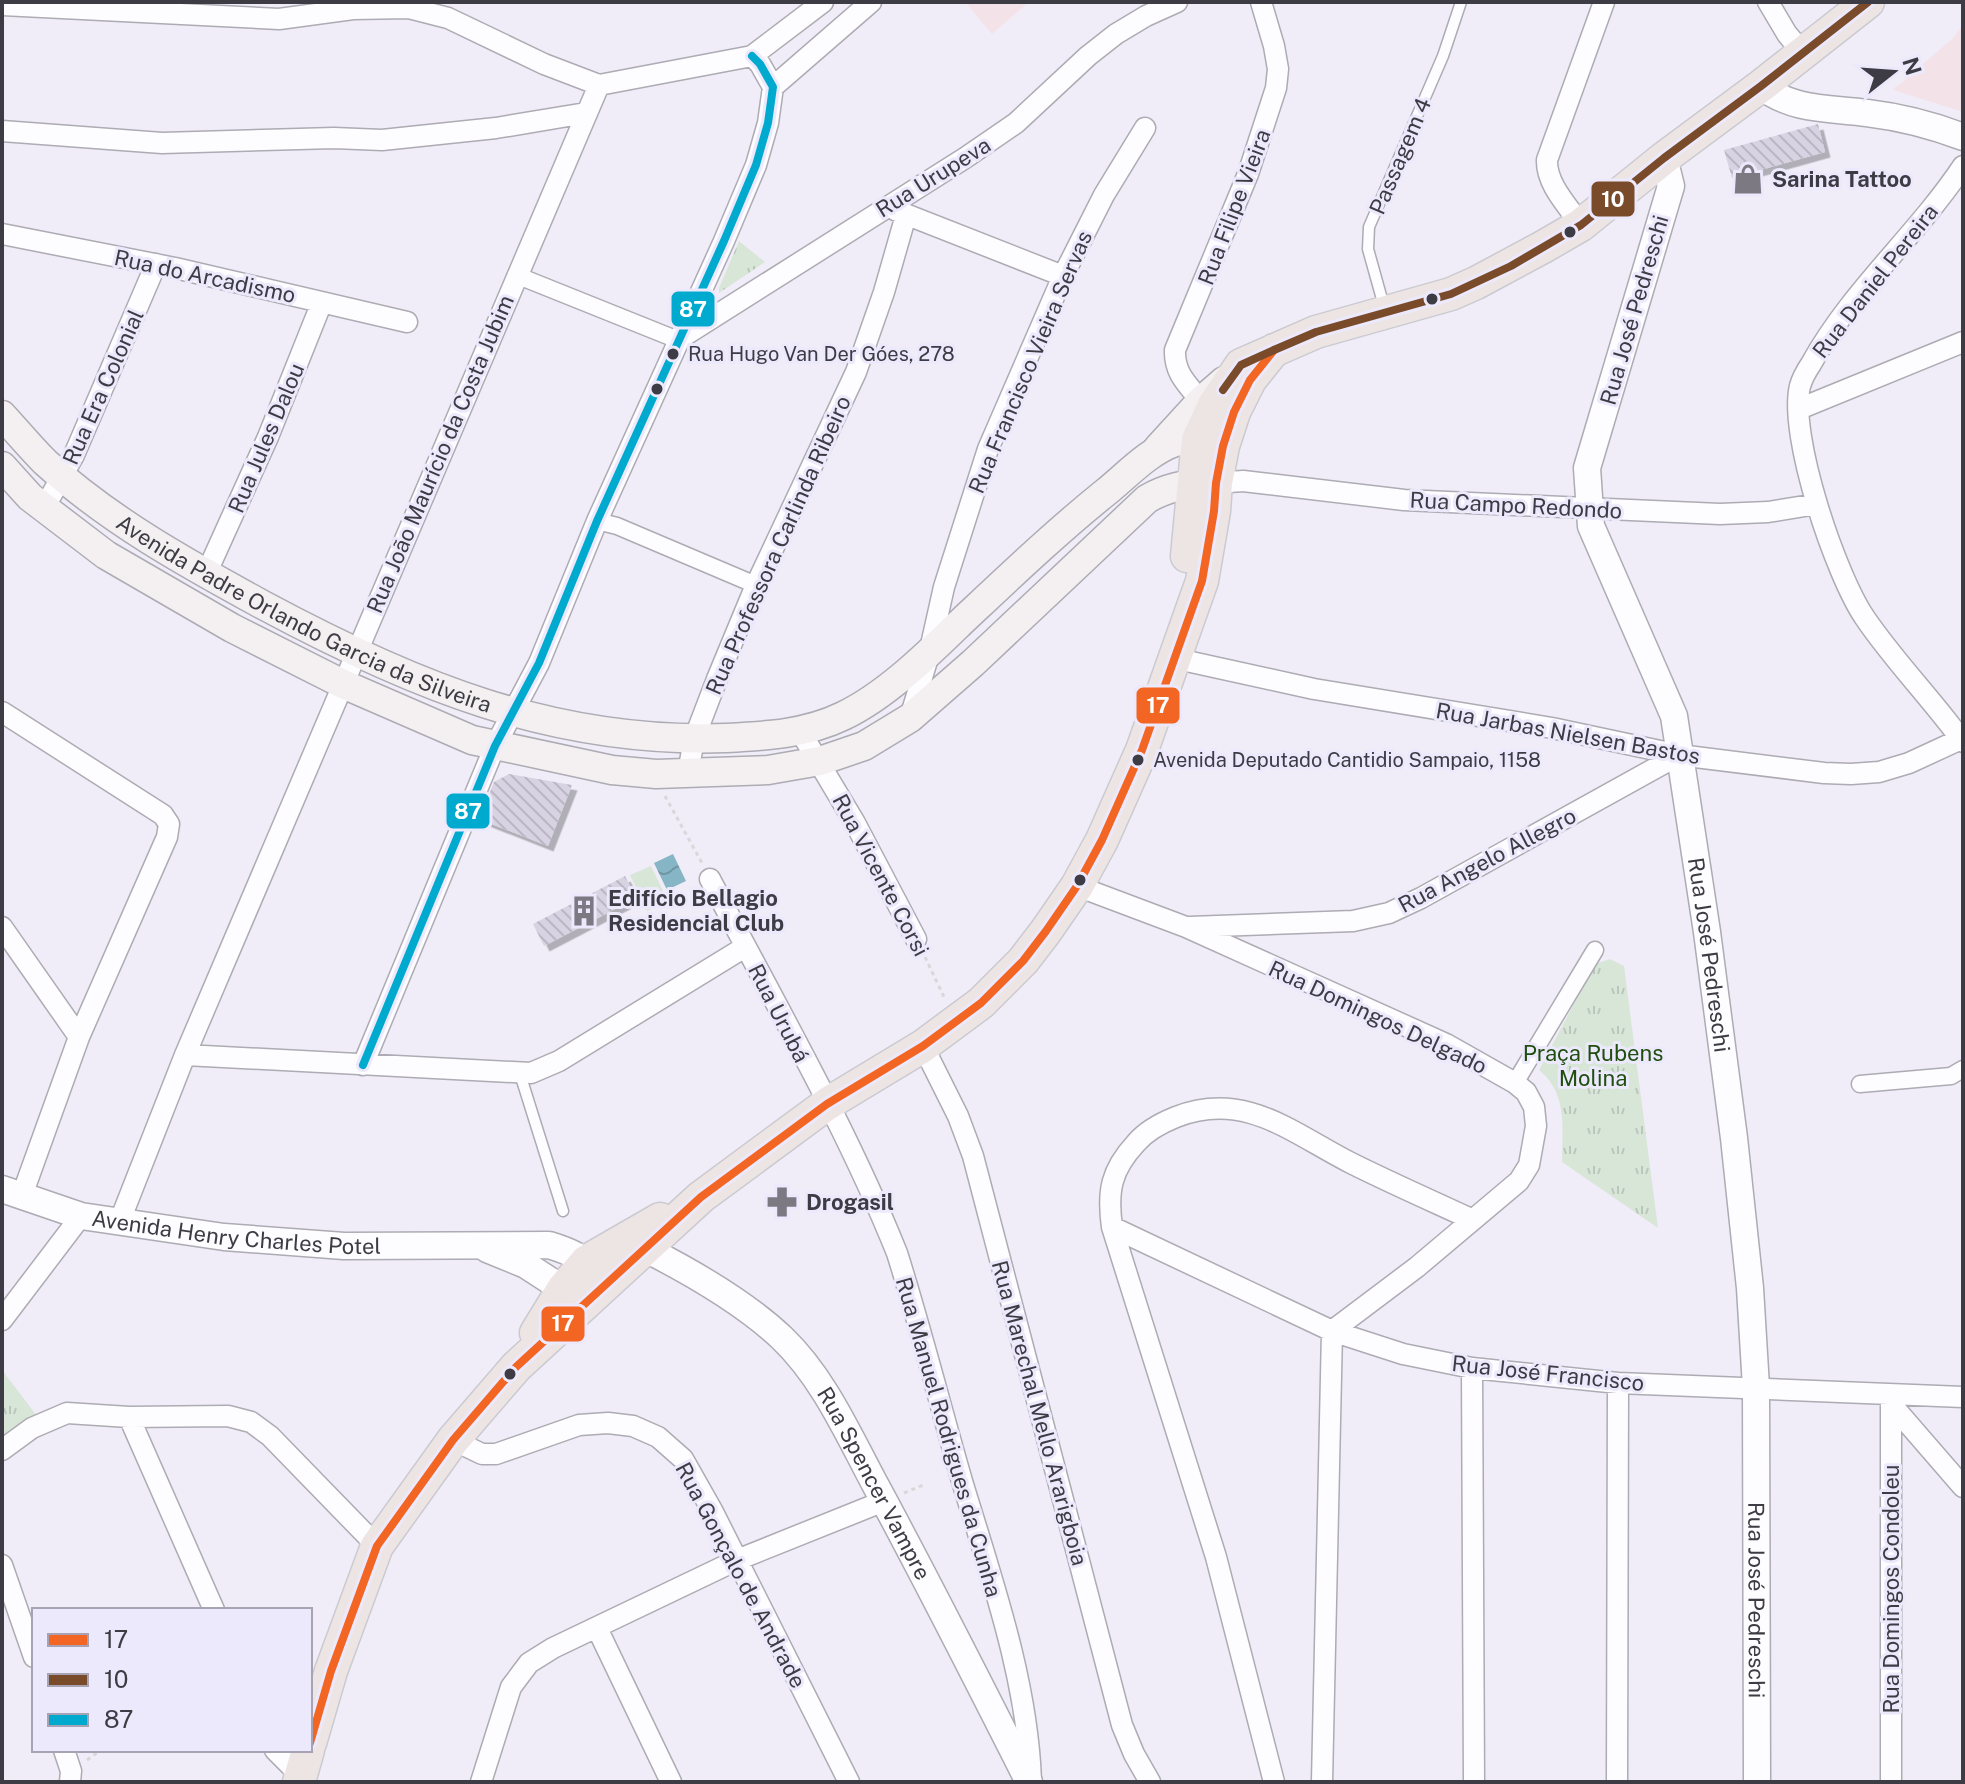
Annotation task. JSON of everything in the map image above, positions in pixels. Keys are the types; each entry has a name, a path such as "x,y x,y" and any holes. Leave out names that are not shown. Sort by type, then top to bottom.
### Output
{"main road":[{"path":"1152,455 1201,401 1241,365 1316,332 1440,297 1476,283 1581,225 1868,2"},
{"path":"1211,443 1250,380 1274,350"},
{"path":"312,1736 331,1671 377,1546 453,1440 587,1283 827,1104 956,1023 1001,985 1023,961 1077,886 1125,794 1202,581 1214,511 1204,483 1214,405 1241,365"},
{"name":"Avenida Padre Orlando Garcia da Silveira","path":"2,415 43,459 134,531 311,630 478,703 513,713 572,728 620,735 694,739 769,736 800,731 846,715 929,654 1082,511 1152,455 1174,443 1211,443"},
{"name":"Avenida Padre Orlando Garcia da Silveira","path":"2,466 30,497 106,555 154,585 343,684 464,738 612,770 656,774 768,770 820,761 864,746 910,718 1147,499 1159,492 1204,483"},
{"path":"587,1283 646,1249 701,1197"}],"street":[{"path":"2,5 279,19 353,9 409,8 448,18 544,64 599,85 752,56 823,2"},
{"path":"773,87 871,2"},
{"name":"Rua Urupeva","path":"678,340 1016,123 1116,34 1177,2"},
{"name":"Rua Filipe Vieira","path":"1201,401 1178,373 1174,362 1175,350 1270,113 1278,69 1261,2"},
{"path":"1581,225 1550,180 1546,171 1547,160 1604,2"},
{"path":"1768,2 1787,34 1803,53"},
{"path":"363,1065 495,746 539,663 597,521 756,165 768,123 773,87 752,56"},
{"name":"Rua João Maurício da Costa Jubim","path":"119,1223 185,1055 599,85"},
{"path":"1761,86 1776,98 1797,105 1913,121 1963,137"},
{"path":"2,131 162,143 334,138 382,140 496,128 586,113"},
{"name":"Rua Francisco Vieira Servas","path":"929,654 944,587 973,489 1008,402 1063,276 1104,195 1145,128"},
{"name":"Rua José Pedreschi","path":"1664,158 1671,186 1587,468 1589,508 1591,526 1674,716 1707,932 1734,1138 1750,1288 1756,1387 1757,1782"},
{"name":"Rua Daniel Pereira","path":"1962,741 1864,617 1830,547 1817,504 1799,409 1801,385 1830,333 1963,166"},
{"path":"886,207 1063,276"},
{"name":"Rua Professora Carlinda Ribeiro","path":"694,739 756,585 856,372 884,292 906,215"},
{"name":"Rua do Arcadismo","path":"2,234 156,264 407,322"},
{"name":"Rua Era Colonial","path":"44,508 63,476 156,264"},
{"path":"516,275 678,340"},
{"name":"Rua Jules Dalou","path":"206,574 268,437 322,302"},
{"path":"1799,409 1963,342"},
{"name":"Rua Campo Redondo","path":"1204,483 1243,481 1404,500 1720,514 1768,512 1817,504"},
{"path":"597,521 617,526 756,585"},
{"path":"910,718 929,654"},
{"name":"Rua Jarbas Nielsen Bastos","path":"1174,654 1314,689 1552,728 1679,755 1851,774 1879,772 1962,741"},
{"path":"2,712 163,815 169,824 167,837 12,1193"},
{"name":"Rua Vicente Corsi","path":"800,731 820,761 916,939"},
{"path":"688,773 694,739"},
{"name":"Rua Angelo Allegro","path":"1186,927 1353,921 1389,913 1679,755"},
{"name":"Rua Urubá","path":"710,879 827,1104"},
{"name":"Rua Domingos Delgado","path":"1077,886 1186,927 1446,1044 1526,1092 1534,1107 1536,1126 1529,1165 1519,1181 1417,1267 1332,1331"},
{"path":"2,927 79,1037"},
{"path":"185,1055 520,1074 545,1069 745,947"},
{"path":"1515,1083 1595,950"},
{"name":"Rua Marechal Mello Ararigboia","path":"923,1046 958,1116 973,1156 1122,1725 1150,1782"},
{"path":"1860,1084 1951,1076 1963,1069"},
{"name":"Rua Manuel Rodrigues da Cunha","path":"827,1104 880,1213 913,1306 1024,1709 1030,1782"},
{"path":"1274,1782 1216,1557 1112,1227 1109,1204 1111,1184 1129,1150 1144,1134 1162,1122 1210,1106 1235,1108 1270,1119 1351,1163 1473,1220"},
{"name":"Avenida Henry Charles Potel","path":"12,1193 81,1216 224,1237 344,1246 549,1245 569,1251 587,1283"},
{"path":"2,1320 81,1216"},
{"name":"Rua José Francisco","path":"1112,1227 1332,1331 1403,1354 1472,1368 1618,1383 1756,1387 1892,1401 1963,1397"},
{"name":"Avenida Henry Charles Potel","path":"476,1245 526,1265 587,1283"},
{"name":"Rua Spencer Vampre","path":"646,1249 733,1301 783,1339 807,1366 830,1400 1030,1782"},
{"path":"1322,1782 1332,1331"},
{"path":"1472,1368 1474,1782"},
{"path":"1617,1782 1618,1383"},
{"path":"1892,1401 1963,1487"},
{"name":"Rua Domingos Condoleu","path":"1891,1782 1892,1401"},
{"path":"2,1450 32,1428 67,1413 129,1417 228,1416 251,1422 270,1436 377,1546"},
{"path":"129,1417 213,1608"},
{"name":"Rua Gonçalo de Andrade","path":"453,1440 482,1454 496,1454 579,1425 608,1423 633,1426 658,1437 683,1459 849,1782"},
{"path":"481,1782 511,1687 517,1676 541,1655 737,1560 884,1501"},
{"path":"2,1565 32,1651"},
{"path":"597,1628 671,1782"},
{"path":"65,1752 71,1771 70,1782"},
{"path":"278,1752 302,1769"}],"lane":[{"name":"Passagem 4","path":"1385,312 1368,249 1369,227 1443,56 1461,2"},
{"path":"520,1074 563,1211"}],"path":[{"path":"656,774 664,795 710,879"},
{"name":"Rua Vicente Corsi","path":"916,939 956,1023"}],"shaded area":[{"path":"965,2 1029,2 992,34"},
{"path":"1963,25 1963,112 1893,90 1953,38"}],"green space":[{"path":"739,241 765,262 719,293 719,288"},
{"path":"651,866 668,901 647,911 630,875"},
{"name":"Praça Rubens Molina","path":"1610,959 1624,966 1658,1228 1562,1162 1559,1100 1548,1079 1539,1070 1595,964"},
{"path":"2,1370 37,1416 2,1441"}],"water":[{"path":"673,854 686,881 667,890 654,863"}],"building":[{"path":"1818,124 1825,152 1732,178 1724,150"},
{"path":"509,774 572,785 548,846 479,819 494,782"},
{"name":"Edifício Bellagio Residencial Club","path":"625,876 636,898 544,946 533,924"}],"transit line":[{"name":"10","path":"1223,390 1241,365 1316,332 1451,294 1511,266 1581,225 1868,2"},
{"name":"87","path":"363,1065 495,746 539,663 597,521 756,165 768,123 773,87 752,56"},
{"name":"17","path":"312,1736 331,1671 377,1546 453,1440 516,1367 701,1197 827,1104 923,1046 981,1003 1023,961 1046,931 1077,886 1102,840 1142,750 1202,581 1223,446 1234,412 1250,380 1274,350"}],"place":[{"name":"Sarina Tattoo","path":"1748,179"},
{"name":"Rua Hugo Van Der Góes, 278","path":"673,354"},
{"name":"Avenida Deputado Cantidio Sampaio, 1158","path":"1138,760"},
{"name":"Edifício Bellagio Residencial Club","path":"584,911"},
{"name":"Drogasil","path":"782,1202"}]}
